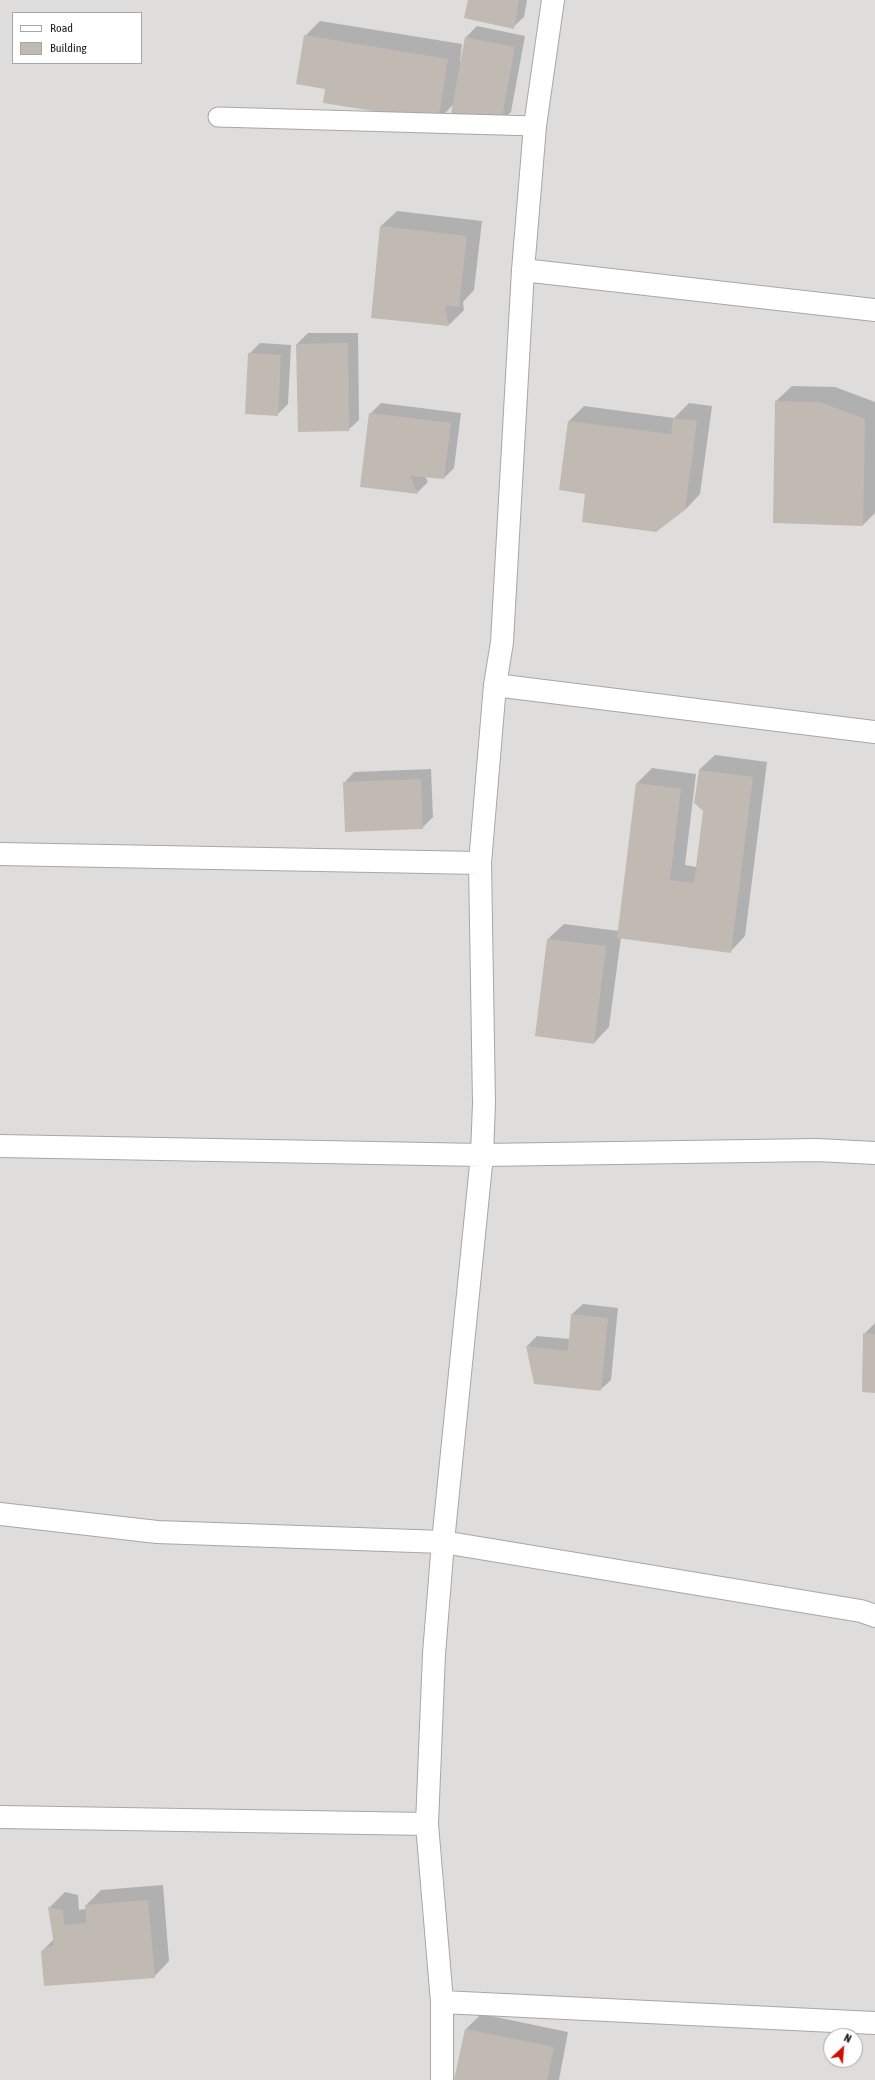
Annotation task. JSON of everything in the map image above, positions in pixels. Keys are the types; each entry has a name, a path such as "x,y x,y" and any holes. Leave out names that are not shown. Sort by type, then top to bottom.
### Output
{"street":[{"path":"442,2080 442,2002 427,1824 434,1654 443,1542 482,1155 484,1103 480,862 495,685 502,642 523,270 535,126 553,0"},
{"path":"523,270 875,310"},
{"path":"495,685 875,732"},
{"path":"0,854 480,862"},
{"path":"0,1146 482,1155 817,1150 875,1153"},
{"path":"0,1514 157,1532 443,1542 860,1611 875,1616"},
{"path":"0,1817 427,1824"},
{"path":"442,2002 875,2023"}],"lane":[{"path":"218,116 535,126"}],"shaded area":[{"path":"0,0 875,0 875,2080 0,2080"}],"building":[{"path":"468,0 519,0 514,29 464,18"},
{"path":"304,35 448,59 438,121 323,103 325,89 296,84"},
{"path":"465,37 515,47 501,123 451,114"},
{"path":"380,226 467,236 459,307 445,305 449,326 371,318"},
{"path":"348,343 349,431 298,432 296,344"},
{"path":"248,353 281,355 278,416 245,414"},
{"path":"775,401 820,402 865,419 863,526 773,523"},
{"path":"369,413 451,423 444,479 410,476 418,494 360,487"},
{"path":"673,418 697,421 685,510 656,532 582,522 585,494 559,490 568,421 671,434"},
{"path":"699,770 753,777 731,953 617,938 636,783 681,789 670,880 694,883 703,811 694,803"},
{"path":"421,779 423,829 345,832 343,782"},
{"path":"547,939 606,946 594,1044 535,1036"},
{"path":"571,1314 608,1318 601,1391 534,1384 526,1346 568,1351"},
{"path":"863,1333 875,1334 875,1393 862,1392"},
{"path":"148,1900 155,1978 44,1986 41,1951 54,1945 48,1907 63,1910 64,1925 86,1923 85,1905"},
{"path":"465,2029 554,2047 547,2080 454,2080"}]}
